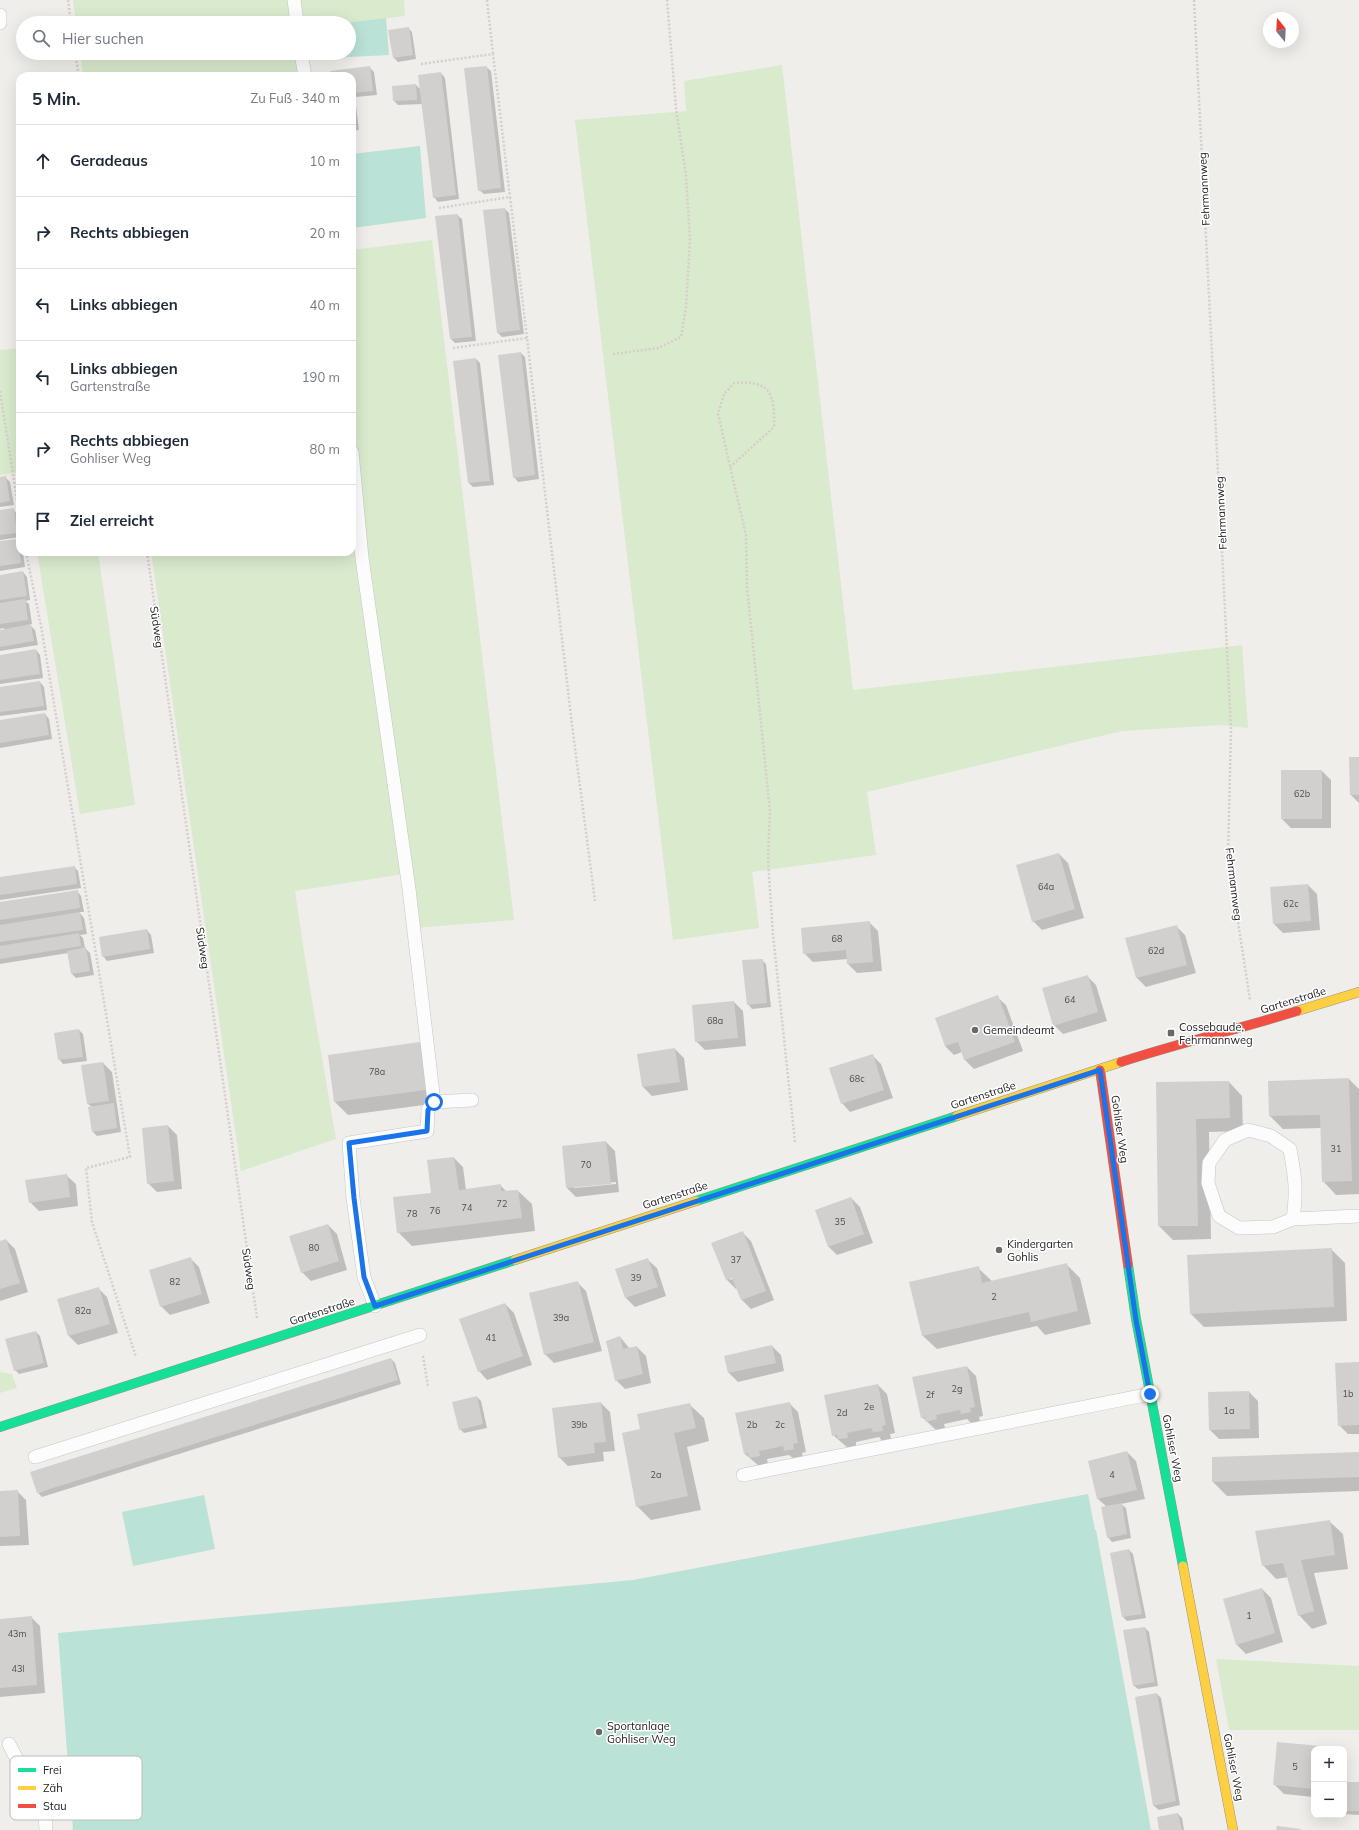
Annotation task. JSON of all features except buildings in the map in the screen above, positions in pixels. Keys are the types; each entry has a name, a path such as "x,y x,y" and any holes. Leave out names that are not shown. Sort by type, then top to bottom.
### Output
{"street":[{"name":"Gartenstraße","path":"0,1427 262,1343 1176,1044 1254,1024 1359,992"},
{"name":"Gohliser Weg","path":"1100,1070 1136,1320 1233,1830"}],"lane":[{"path":"294,0 296,16"},
{"path":"0,15 0,23"},
{"path":"303,60 304,72"},
{"path":"356,494 362,558 409,889 434,1102 428,1110 427,1131 349,1143 364,1277 375,1306"},
{"path":"434,1102 472,1100"},
{"path":"1293,1219 1296,1198 1296,1181 1290,1148 1271,1136 1248,1130 1225,1140 1210,1163 1208,1183 1219,1216 1239,1228 1272,1227 1293,1219 1359,1216"},
{"path":"35,1457 420,1335"},
{"path":"743,1474 1150,1394"},
{"path":"8,1744 14,1756"},
{"path":"45,1820 46,1830"}],"path":[{"path":"68,0 70,16"},
{"path":"487,0 572,725 595,901"},
{"path":"613,354 658,348 682,337 686,308 690,239 686,176 676,108 667,0"},
{"name":"Fehrmannweg","path":"1194,0 1231,729 1228,857 1254,1024"},
{"path":"421,64 493,54"},
{"path":"77,60 78,72"},
{"path":"439,208 510,197"},
{"path":"453,348 527,338"},
{"path":"730,467 774,427 775,407 772,394 760,386 750,382 734,383 724,394 718,414 730,467 746,535 747,587 770,811 768,860 773,936 798,1168"},
{"path":"0,391 16,493"},
{"path":"27,556 41,626 130,1158 86,1168 92,1222 144,1381"},
{"name":"Südweg","path":"148,556 253,1298 262,1343"}],"green space":[{"path":"73,0 404,0 405,16 356,22 356,16 75,16"},
{"path":"386,18 389,55 356,57 356,22"},
{"path":"81,60 307,60 308,72 82,72"},
{"path":"782,65 853,690 1242,645 1248,728 1221,725 1122,731 867,792 876,855 752,872 759,928 673,940 575,120 686,111 684,81"},
{"path":"420,146 426,218 356,228 356,154"},
{"path":"432,240 514,920 415,928 410,873 295,891 306,965 336,1139 241,1171 152,556 356,556 356,250"},
{"path":"16,348 16,473 0,475 0,350"},
{"path":"38,556 99,556 135,805 80,814"},
{"path":"0,1372 12,1374 17,1388 0,1393"},
{"name":"Sportanlage Gohliser Weg","path":"1088,1494 1096,1530 1151,1830 73,1830 72,1820 142,1820 142,1756 67,1756 58,1633 633,1580"},
{"path":"204,1495 215,1549 133,1566 122,1512"},
{"path":"1216,1659 1359,1666 1359,1730 1229,1730"}],"traffic: fast":[{"path":"696,1201 957,1116"},
{"path":"0,1427 515,1260"},
{"path":"1128,1265 1136,1319 1183,1566"}],"traffic: slow":[{"path":"1297,1011 1359,992"},
{"path":"957,1116 1121,1062"},
{"path":"515,1260 696,1201"},
{"path":"1183,1566 1233,1830"}],"traffic: jam":[{"path":"1121,1062 1297,1011"},
{"path":"1100,1070 1128,1265"}],"place":[{"name":"Gemeindeamt","path":"975,1030"},
{"name":"Cossebaude, Fehrmannweg","path":"1171,1033"},
{"name":"Kindergarten Gohlis","path":"999,1250"},
{"name":"Sportanlage Gohliser Weg","path":"599,1732"}],"route":[{"path":"434,1102 428,1110 427,1131 349,1143 364,1277 375,1306 1100,1070 1136,1320 1150,1394"}]}
